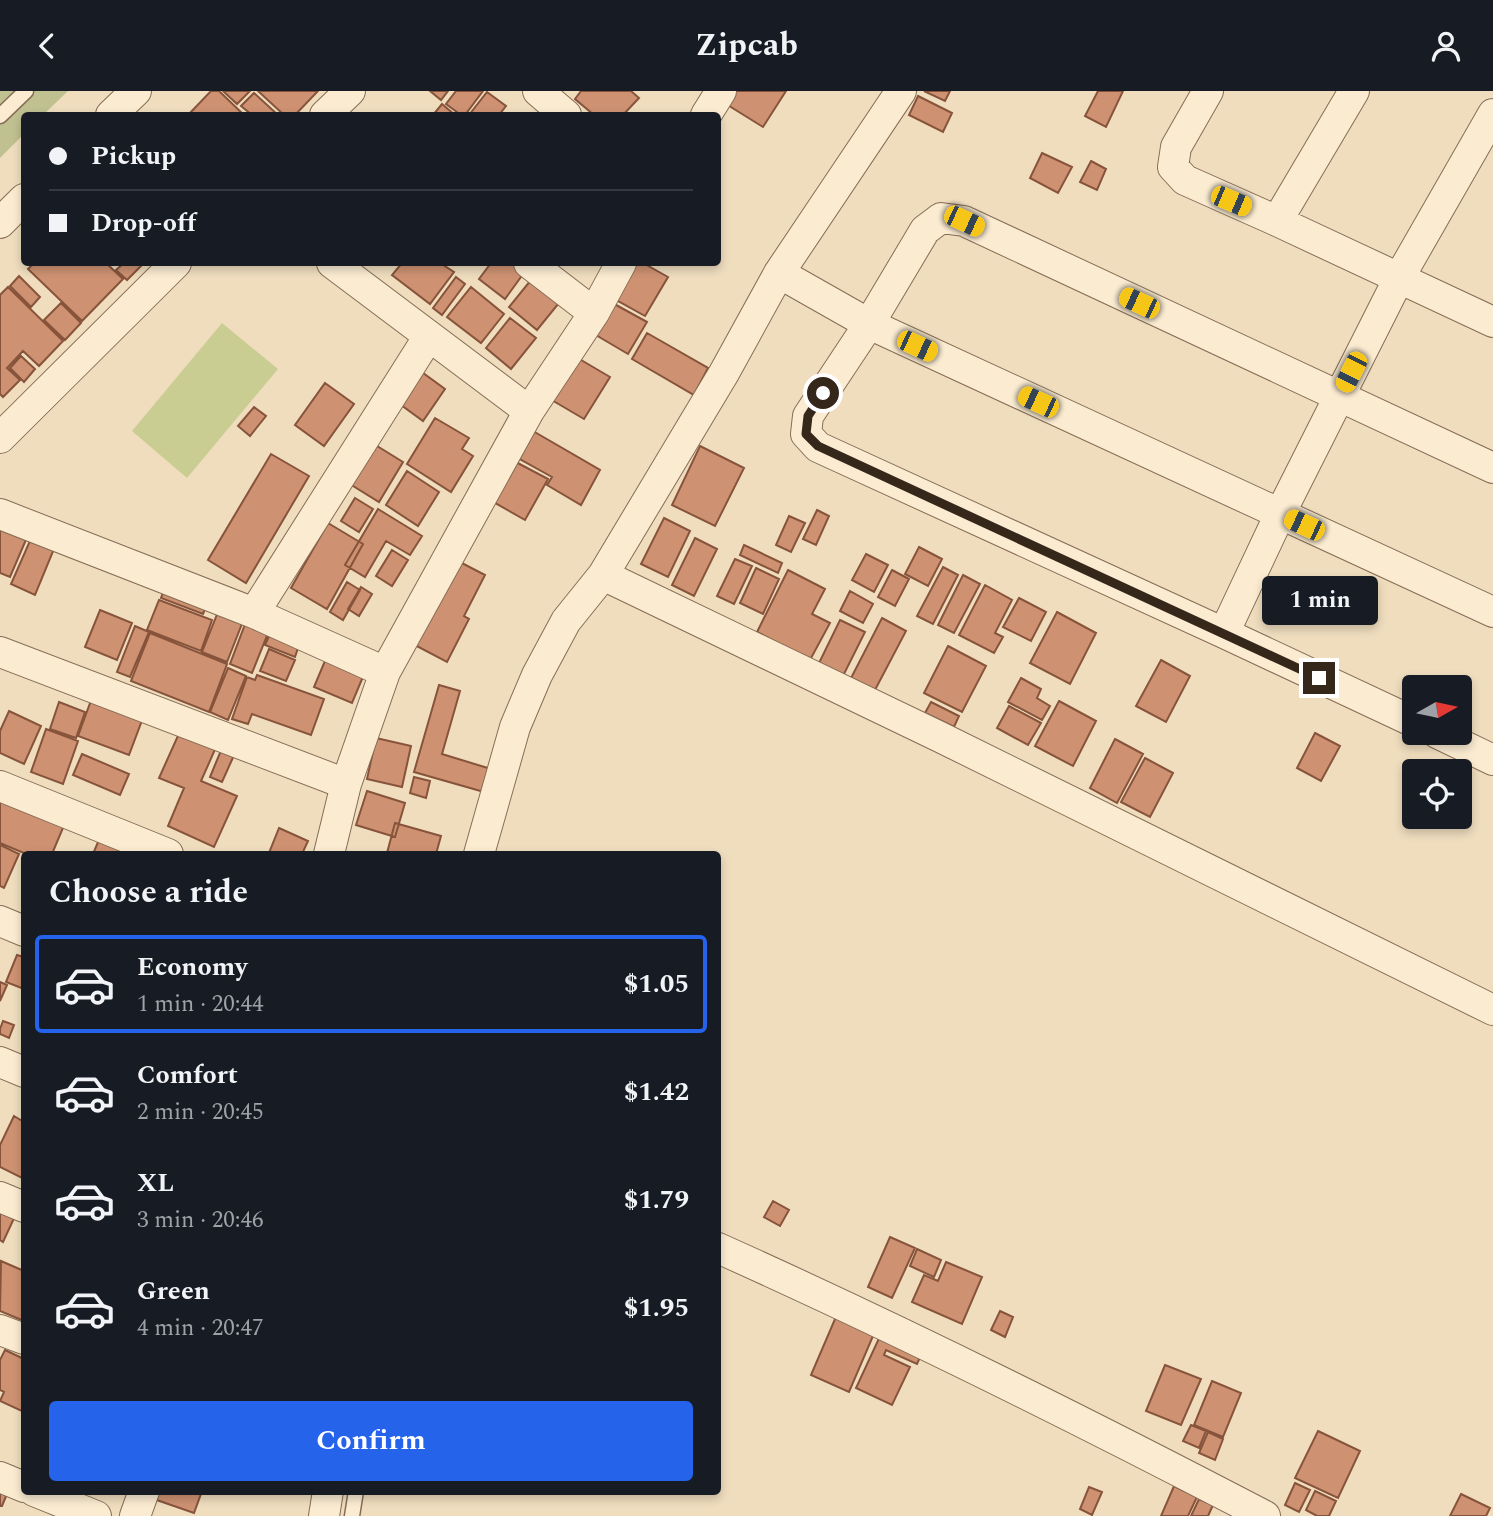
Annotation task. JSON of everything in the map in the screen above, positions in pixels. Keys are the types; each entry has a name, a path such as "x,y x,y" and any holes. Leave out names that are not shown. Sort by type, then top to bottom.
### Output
{"street":[{"path":"114,112 136,91"},
{"path":"538,91 562,112"},
{"path":"708,112 721,91"},
{"path":"481,851 515,727 537,675 566,621 603,575 724,373 779,273 901,91"},
{"path":"1208,91 1176,147 1173,167 1185,180 1493,322"},
{"path":"1277,221 1354,91"},
{"path":"1223,633 1399,278 1493,114"},
{"path":"0,223 21,202"},
{"path":"1402,716 818,446 806,434 808,416 869,324 925,230 941,218 964,221 1493,467"},
{"path":"0,438 173,266"},
{"path":"336,266 529,411"},
{"path":"533,266 594,313"},
{"path":"330,851 346,784 385,672 529,411 594,313 619,266"},
{"path":"779,273 869,324 1493,612"},
{"path":"254,613 429,336"},
{"path":"0,514 254,613 385,672"},
{"path":"603,575 940,737 1493,1010"},
{"path":"0,652 346,784"},
{"path":"1462,745 1493,760"},
{"path":"0,786 161,851"},
{"path":"0,921 21,930"},
{"path":"0,1062 21,1071"},
{"path":"0,1197 21,1206"},
{"path":"721,1249 1046,1403 1265,1516"},
{"path":"0,1330 21,1338"},
{"path":"0,1477 21,1486"},
{"path":"44,1495 96,1516"},
{"path":"135,1516 143,1495"},
{"path":"324,1516 327,1495"}],"lane":[{"path":"0,116 26,91"},
{"path":"352,1516 355,1495"}],"green space":[{"path":"0,91 68,91 46,112 21,112 21,137 0,158"},
{"path":"222,323 278,369 187,478 132,431"}],"building":[{"path":"211,91 219,91 241,112 191,112"},
{"path":"223,91 250,91 237,104"},
{"path":"258,91 318,91 298,112 281,112"},
{"path":"430,91 448,91 441,100"},
{"path":"456,91 483,91 467,112 457,112 446,104"},
{"path":"581,91 631,91 639,98 626,112 590,112 575,99"},
{"path":"734,91 786,91 763,127 726,104"},
{"path":"924,91 950,91 945,101"},
{"path":"1098,91 1123,91 1106,127 1085,116"},
{"path":"487,92 506,106 501,112 471,112"},
{"path":"254,93 275,112 248,112 241,106"},
{"path":"918,96 952,113 943,132 909,115"},
{"path":"442,104 451,112 435,112"},
{"path":"1042,153 1072,167 1058,193 1030,178"},
{"path":"1091,161 1106,169 1097,190 1080,182"},
{"path":"31,266 109,266 123,279 82,321 28,269"},
{"path":"121,266 141,266 127,280 116,270"},
{"path":"400,266 445,266 454,272 430,304 392,275"},
{"path":"489,266 520,266 526,270 505,299 479,279"},
{"path":"628,266 648,266 668,277 645,316 611,297"},
{"path":"19,276 40,297 31,307 10,286"},
{"path":"456,277 465,284 442,315 433,308"},
{"path":"531,280 559,303 537,330 509,307"},
{"path":"8,287 63,341 39,366 23,351 7,368 20,380 3,397 0,394 0,295"},
{"path":"471,287 504,314 481,343 447,317"},
{"path":"607,300 647,322 628,354 589,331"},
{"path":"61,303 81,323 65,340 44,320"},
{"path":"510,318 536,338 511,369 486,348"},
{"path":"647,333 708,368 694,395 632,359"},
{"path":"21,356 35,369 24,382 10,368"},
{"path":"576,357 610,377 584,419 550,399"},
{"path":"419,370 445,389 423,421 397,402"},
{"path":"325,383 354,404 324,446 295,425"},
{"path":"254,407 266,416 250,436 238,426"},
{"path":"435,418 469,438 462,449 473,456 451,492 407,464"},
{"path":"533,431 600,470 581,505 547,485 552,477 518,458"},
{"path":"369,441 403,462 379,502 345,481"},
{"path":"700,446 744,468 715,526 672,505"},
{"path":"271,454 309,476 246,583 208,560"},
{"path":"512,460 548,479 525,520 490,500"},
{"path":"407,471 439,492 418,526 386,505"},
{"path":"355,498 373,509 359,532 341,521"},
{"path":"378,509 422,536 410,555 386,541 365,577 345,565"},
{"path":"817,510 829,516 816,545 803,539"},
{"path":"789,516 805,523 791,552 776,545"},
{"path":"664,518 690,531 668,577 641,564"},
{"path":"328,523 363,544 327,609 291,588"},
{"path":"0,525 28,535 10,577 0,573"},
{"path":"33,534 56,544 35,595 11,584"},
{"path":"695,538 717,549 694,596 672,585"},
{"path":"744,545 782,563 778,573 740,555"},
{"path":"919,547 942,559 928,586 905,574"},
{"path":"392,550 408,560 392,586 376,576"},
{"path":"866,554 888,565 874,592 852,580"},
{"path":"454,559 485,575 464,616 469,619 447,662 411,643"},
{"path":"735,559 752,566 734,604 717,596"},
{"path":"943,567 958,575 933,624 917,616"},
{"path":"756,568 779,579 763,614 740,603"},
{"path":"788,570 825,589 812,614 830,623 810,660 757,632"},
{"path":"892,570 909,579 895,606 878,597"},
{"path":"963,575 980,584 954,633 938,625"},
{"path":"347,582 360,590 343,620 330,612"},
{"path":"166,585 208,602 203,614 161,598"},
{"path":"985,585 1012,600 995,633 1003,637 994,653 959,635"},
{"path":"361,587 372,594 359,616 348,609"},
{"path":"850,591 873,604 863,623 840,611"},
{"path":"1019,598 1046,612 1031,641 1003,627"},
{"path":"159,600 212,620 201,651 147,630"},
{"path":"220,607 245,616 227,662 202,652"},
{"path":"100,610 132,623 117,660 85,647"},
{"path":"1057,612 1096,633 1070,684 1030,663"},
{"path":"882,618 906,631 875,690 851,678"},
{"path":"247,619 270,628 252,673 230,664"},
{"path":"840,620 865,632 843,676 819,663"},
{"path":"135,626 149,632 130,677 117,672"},
{"path":"272,629 300,642 295,657 265,645"},
{"path":"150,633 227,664 209,712 131,681"},
{"path":"948,646 986,666 962,712 924,693"},
{"path":"269,649 295,660 286,681 260,671"},
{"path":"327,656 365,672 352,703 314,687"},
{"path":"1161,660 1190,676 1166,722 1136,706"},
{"path":"228,668 246,676 228,720 210,712"},
{"path":"257,675 324,699 311,735 252,714 248,724 232,719 247,677 255,680"},
{"path":"1021,678 1041,689 1037,698 1050,706 1042,720 1008,702"},
{"path":"439,685 460,691 442,754 491,769 484,792 414,772"},
{"path":"93,695 144,715 129,755 78,736"},
{"path":"1059,701 1096,721 1073,766 1035,746"},
{"path":"59,702 85,712 76,738 50,729"},
{"path":"931,702 959,716 954,727 925,713"},
{"path":"1009,706 1041,723 1028,745 997,728"},
{"path":"9,711 41,726 24,764 0,753 0,731"},
{"path":"46,729 78,741 63,784 31,772"},
{"path":"181,729 217,745 201,781 237,796 214,847 168,826 184,788 159,778"},
{"path":"1315,733 1340,746 1321,781 1297,768"},
{"path":"376,738 411,746 402,787 367,779"},
{"path":"1115,739 1143,754 1117,803 1090,788"},
{"path":"222,748 235,753 222,782 210,777"},
{"path":"82,754 129,774 120,795 73,775"},
{"path":"1145,758 1173,773 1150,817 1121,802"},
{"path":"414,777 430,781 426,798 410,793"},
{"path":"367,791 405,803 395,837 356,825"},
{"path":"0,795 65,823 53,851 21,852 0,843"},
{"path":"395,823 441,836 437,851 388,851"},
{"path":"279,828 308,841 303,851 270,851"},
{"path":"100,837 121,847 119,851 94,851"},
{"path":"0,845 19,854 4,888 0,886"},
{"path":"17,955 21,956 21,988 6,982"},
{"path":"0,982 7,985 0,1001"},
{"path":"3,1021 14,1025 9,1038 0,1034"},
{"path":"14,1116 21,1120 21,1178 0,1167 0,1145"},
{"path":"773,1201 789,1210 780,1226 764,1217"},
{"path":"0,1207 16,1214 3,1242 0,1240"},
{"path":"890,1237 915,1248 892,1298 868,1287"},
{"path":"917,1249 941,1260 934,1277 910,1266"},
{"path":"1,1261 21,1270 21,1320 0,1311"},
{"path":"946,1262 982,1277 962,1324 912,1302 924,1275 938,1281"},
{"path":"1000,1311 1013,1317 1005,1337 991,1330"},
{"path":"838,1312 876,1329 849,1392 811,1375"},
{"path":"881,1334 922,1353 917,1364 886,1350 884,1355 910,1367 892,1405 856,1388"},
{"path":"5,1350 21,1358 21,1411 0,1401 4,1392 0,1390 0,1360"},
{"path":"1165,1365 1201,1379 1181,1425 1146,1411"},
{"path":"1212,1381 1241,1393 1223,1437 1194,1425"},
{"path":"1191,1425 1206,1431 1199,1448 1183,1441"},
{"path":"1318,1431 1360,1451 1338,1498 1295,1478"},
{"path":"1208,1432 1223,1439 1215,1460 1199,1453"},
{"path":"1295,1483 1310,1490 1299,1512 1285,1505"},
{"path":"1174,1486 1197,1497 1188,1516 1161,1516"},
{"path":"1089,1487 1102,1492 1092,1515 1080,1509"},
{"path":"0,1491 7,1494 2,1506 0,1506"},
{"path":"1315,1491 1336,1501 1329,1516 1317,1516 1306,1510"},
{"path":"1461,1494 1490,1508 1486,1516 1450,1516"},
{"path":"152,1495 201,1495 194,1513 151,1498"},
{"path":"1199,1499 1213,1505 1208,1516 1191,1516"}],"route":[{"path":"823,393 808,416 806,434 818,446 1319,678"}]}
